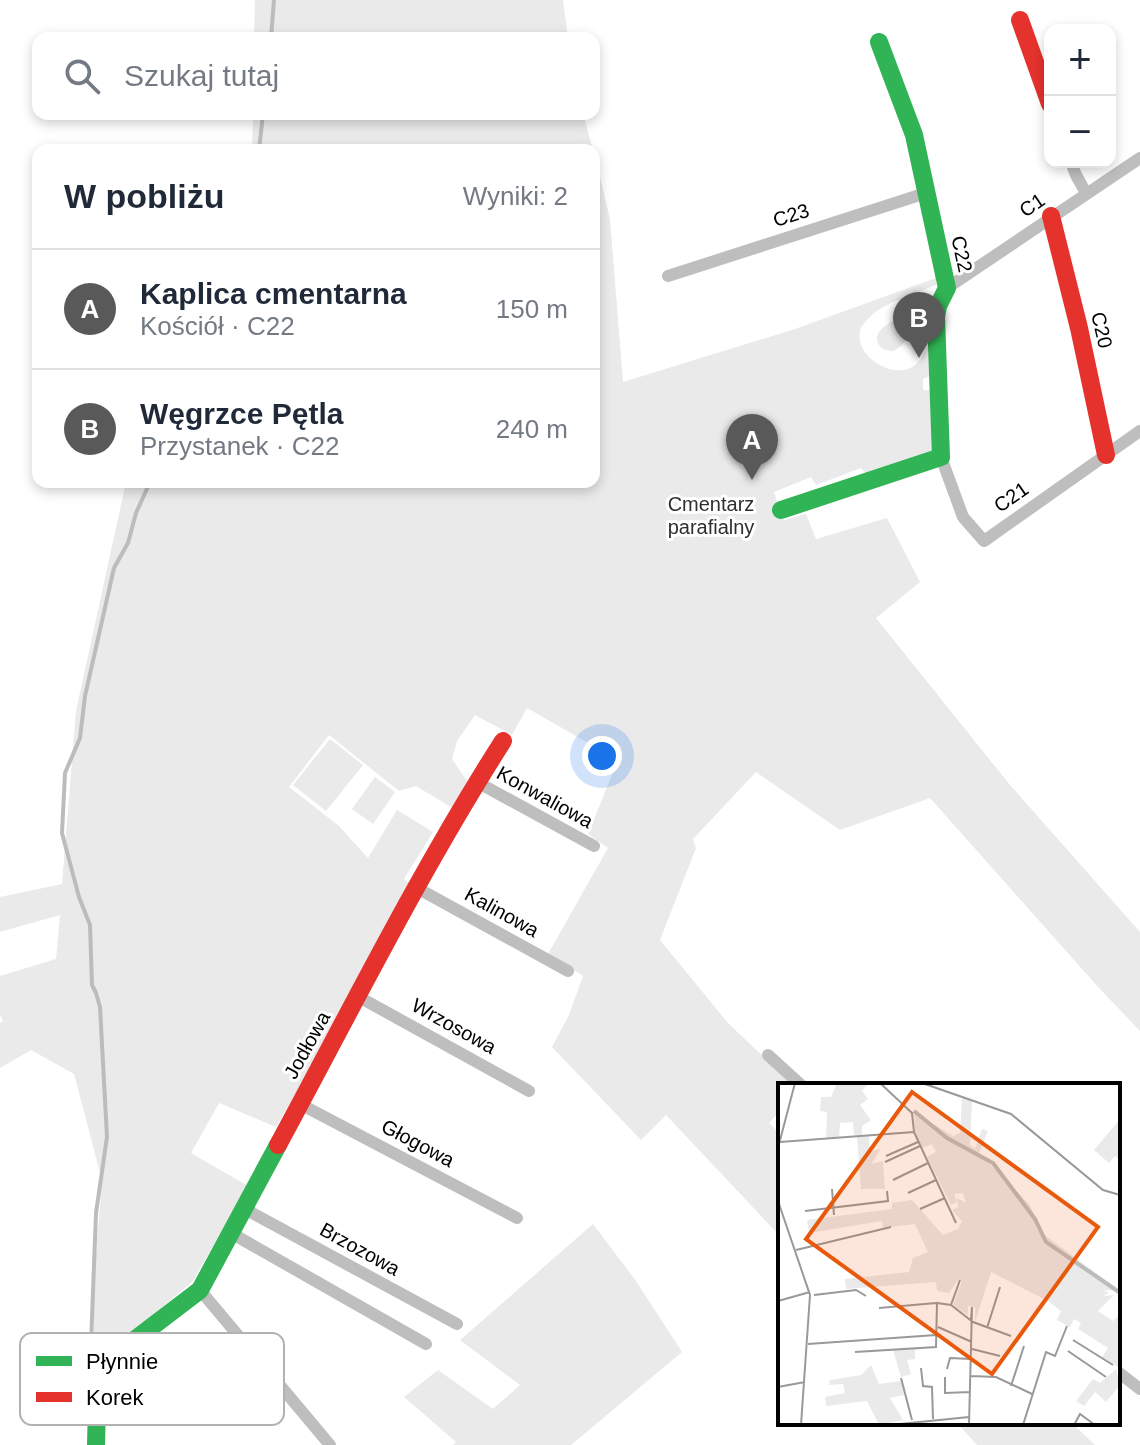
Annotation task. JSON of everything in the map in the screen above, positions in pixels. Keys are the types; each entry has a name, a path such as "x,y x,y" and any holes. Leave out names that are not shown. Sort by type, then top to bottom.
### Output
{"street":[{"path":"1020,20 1047,96"},
{"name":"C22","path":"879,42 914,135 947,288 936,317 941,457"},
{"name":"C1","path":"947,288 1140,158"},
{"path":"1073,168 1086,193"},
{"name":"C23","path":"668,276 926,193"},
{"name":"C20","path":"1051,216 1106,455"},
{"name":"C21","path":"941,457 963,517 984,541 1140,431"},
{"path":"781,510 941,457"},
{"name":"Jodłowa","path":"144,1333 200,1290 339,1029 503,741"},
{"name":"Konwaliowa","path":"477,782 594,846"},
{"name":"Kalinowa","path":"417,888 568,971"},
{"name":"Wrzosowa","path":"359,997 529,1091"},
{"path":"768,1055 799,1083"},
{"name":"Głogowa","path":"300,1104 517,1218"},
{"name":"Brzozowa","path":"243,1208 457,1324"},
{"path":"231,1233 426,1344"},
{"path":"200,1290 236,1333"},
{"path":"1120,1374 1140,1389"},
{"path":"284,1390 330,1445"},
{"name":"Jodłowa","path":"96,1425 96,1445"}],"green space":[{"path":"255,0 563,0 567,32 254,32"},
{"path":"253,120 585,120 591,144 252,144"},
{"name":"Cmentarz parafialny","path":"600,177 610,219 623,382 795,329 936,278 936,285 878,310 862,326 860,338 868,356 886,368 896,370 915,365 933,338 932,375 923,379 923,390 935,391 936,452 866,474 861,468 816,485 811,477 774,492 784,520 806,514 816,539 887,518 920,582 876,618 1010,785 1140,932 1140,1031 930,798 840,830 756,772 693,839 696,848 660,940 728,1023 791,1083 778,1083 778,1113 769,1123 778,1132 778,1234 666,1115 641,1140 552,1047 569,1015 583,976 548,954 608,848 588,834 618,760 527,708 512,735 475,715 457,741 452,759 467,781 454,809 416,786 399,791 329,735 289,787 339,826 368,858 397,810 433,832 404,879 410,883 276,1127 219,1103 191,1153 248,1186 192,1282 131,1333 90,1333 102,1180 74,1074 31,1050 0,1068 0,1023 3,1021 0,1015 0,976 56,959 60,915 0,932 0,897 62,884 76,711 125,488 600,488"},
{"path":"927,308 902,345 894,351 879,345 877,336 880,330 904,316"},
{"path":"330,739 363,765 326,811 293,785"},
{"path":"375,777 395,792 373,824 352,809"},
{"path":"593,1224 636,1281 682,1352 571,1445 453,1445 456,1442 404,1397 438,1370 493,1409 520,1385 460,1340"},
{"path":"959,1425 1074,1425 1095,1445 977,1445"}],"waterway":[{"path":"271,32 274,0"},
{"path":"260,144 262,120"},
{"path":"91,1333 96,1213 107,1137 100,1007 92,985 90,925 62,833 65,773 80,738 85,696 114,568 128,543 147,488"}],"traffic: fast":[{"path":"781,510 941,457 936,317 947,288 914,135 879,42"},
{"path":"144,1333 200,1290 278,1145"},
{"path":"96,1425 96,1445"}],"traffic: jam":[{"path":"1020,20 1047,96"},
{"path":"1051,216 1106,455"},
{"path":"278,1145 415,890 503,741"}],"place":[{"name":"Węgrzce Pętla","path":"919,358"},
{"name":"Kaplica cmentarna","path":"752,480"}]}
